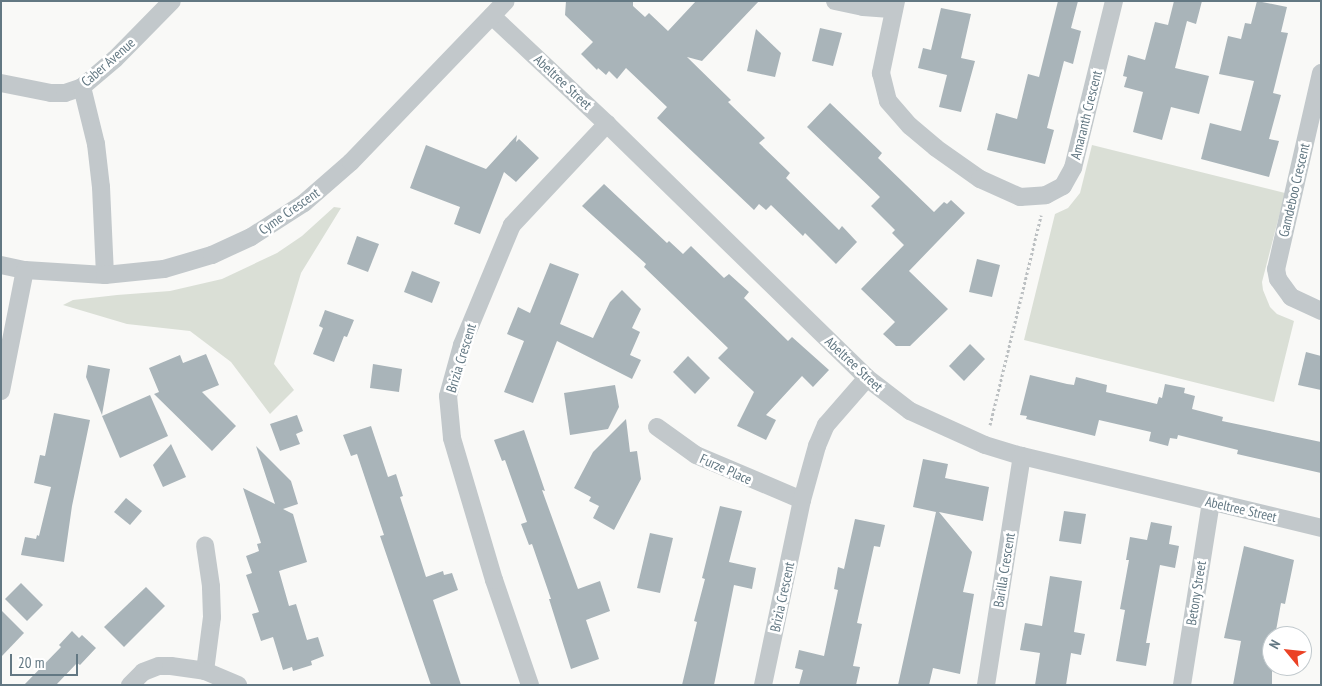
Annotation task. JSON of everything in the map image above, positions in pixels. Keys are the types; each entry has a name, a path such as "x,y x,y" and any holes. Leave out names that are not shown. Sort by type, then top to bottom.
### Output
{"street":[{"name":"Caber Avenue","path":"1,83 51,93 66,93 82,87 115,59 172,1"},
{"name":"Cyme Crescent","path":"1,265 25,270 104,275 164,269 212,255 251,237 304,203 351,162 506,1"},
{"path":"835,1 863,7 895,5 881,73 888,101 910,126 936,148 980,179 1020,197 1046,195"},
{"name":"Amaranth Crescent","path":"1046,195 1063,186 1073,168 1114,1"},
{"name":"Abeltree Street","path":"492,16 607,124 867,378 910,411 985,445 1022,456 1321,528"},
{"name":"Gamdeboo Crescent","path":"1321,73 1276,269 1278,279 1291,297 1321,311"},
{"path":"82,87 98,161 104,275"},
{"name":"Brizia Crescent","path":"530,685 494,580 452,438 448,396 462,346 512,225 607,124"},
{"path":"1,391 25,270"},
{"name":"Brizia Crescent","path":"763,685 814,452 826,425 867,378"},
{"name":"Furze Place","path":"657,427 696,455 802,500"},
{"name":"Barilla Crescent","path":"986,685 1022,456"},
{"name":"Betony Street","path":"1182,685 1211,502"},
{"path":"204,671 212,617 211,586 205,545"},
{"path":"130,685 143,672 158,666 204,671 238,685"}],"path":[{"path":"985,445 1046,195"}],"shaded area":[{"path":"1092,145 1285,193 1262,282 1270,307 1277,314 1294,321 1274,402 1024,340 1055,214 1068,208 1080,193"},
{"path":"334,207 341,208 301,273 274,364 294,390 270,414 231,362 190,331 127,324 63,305 73,300 170,291 222,279 277,253 302,236"}],"building":[{"path":"566,1 633,1 633,6 645,17 649,13 668,31 696,1 759,1 702,61 687,57 731,100 728,102 765,138 759,143 790,173 786,178 839,230 842,226 857,242 836,264 805,233 803,236 771,205 766,210 759,204 754,210 657,118 667,107 626,68 617,79 609,71 606,75 598,68 597,70 581,54 593,42 565,15"},
{"path":"1058,1 1078,1 1071,28 1081,31 1073,64 1064,61 1047,128 1054,130 1045,164 987,150 996,113 1017,119 1028,74 1039,77"},
{"path":"1174,1 1202,1 1196,24 1187,21 1175,68 1209,76 1199,114 1171,107 1162,140 1133,132 1143,92 1124,87 1127,77 1123,76 1128,55 1145,60 1155,22 1168,25"},
{"path":"1257,1 1287,7 1281,32 1288,33 1273,93 1281,95 1269,139 1279,141 1269,177 1201,159 1210,123 1241,131 1254,81 1219,74 1228,36 1241,39 1245,23 1251,24"},
{"path":"941,8 971,14 961,58 975,61 961,112 939,107 947,75 918,68 923,48 931,50"},
{"path":"820,28 842,33 833,66 812,61"},
{"path":"756,29 781,53 775,77 747,71"},
{"path":"830,103 882,153 878,158 934,212 944,202 947,204 951,200 965,213 909,271 948,309 910,346 896,346 883,334 895,322 861,289 904,245 892,233 895,230 871,206 880,197 807,127"},
{"path":"517,135 516,142 519,139 539,158 516,182 504,172 480,234 454,224 460,207 410,188 426,145 486,169"},
{"path":"604,184 667,243 669,241 683,254 691,246 724,278 729,274 749,292 744,298 788,341 792,337 829,370 813,387 802,376 766,415 776,420 766,440 737,426 754,392 718,358 728,348 644,267 646,264 582,206"},
{"path":"357,236 379,244 368,272 347,264"},
{"path":"977,259 1000,265 992,297 969,292"},
{"path":"550,263 579,274 560,324 593,338 610,302 622,290 641,309 632,328 640,332 630,355 641,360 632,379 557,341 533,403 504,392 524,341 507,334 518,307 530,313"},
{"path":"412,271 440,282 432,303 404,292"},
{"path":"325,310 354,320 347,337 344,336 334,362 313,354 323,328 319,326"},
{"path":"970,344 985,359 964,381 949,366"},
{"path":"1306,352 1321,356 1321,390 1298,385"},
{"path":"206,354 219,385 202,392 236,426 212,451 154,394 159,392 149,368 180,355 183,363"},
{"path":"688,356 710,378 695,394 673,372"},
{"path":"373,364 402,369 399,392 370,388"},
{"path":"88,365 110,369 102,415 86,377"},
{"path":"1030,375 1074,385 1076,377 1107,385 1106,392 1157,404 1159,397 1162,398 1165,384 1185,388 1184,393 1195,396 1192,409 1223,417 1222,421 1321,442 1321,473 1237,454 1238,450 1178,435 1177,439 1170,438 1168,446 1149,441 1151,432 1099,420 1095,436 1026,419 1027,416 1020,415"},
{"path":"615,385 619,407 608,429 570,435 564,393"},
{"path":"150,395 168,436 120,458 102,416"},
{"path":"54,413 90,420 72,506 64,562 21,555 25,537 36,539 37,535 39,536 51,487 34,483 40,455 45,456"},
{"path":"297,415 303,431 296,434 300,444 280,451 270,424"},
{"path":"626,419 630,452 637,451 641,479 614,530 593,518 599,506 589,501 591,497 574,488 593,452"},
{"path":"371,426 388,477 396,474 403,496 400,497 426,577 443,571 444,575 452,573 458,590 433,600 461,685 431,685 380,536 384,535 357,454 351,456 343,435"},
{"path":"524,430 545,491 542,490 578,589 600,581 610,611 586,620 599,659 571,669 549,599 551,599 532,544 529,545 521,524 527,522 505,460 502,461 494,440"},
{"path":"171,444 186,477 163,487 153,465"},
{"path":"256,446 291,481 298,504 283,509 293,514 307,562 279,571 289,606 296,604 307,640 318,637 324,656 311,661 312,665 293,671 292,667 283,670 273,637 261,641 252,614 259,612 246,575 252,573 246,556 259,551 257,544 261,543 243,488 275,504"},
{"path":"923,459 948,464 945,478 989,487 983,521 939,512 972,552 963,592 974,594 960,674 933,668 929,685 898,685 936,512 913,507"},
{"path":"126,498 142,511 130,525 114,512"},
{"path":"720,506 742,511 729,562 756,568 752,589 734,585 714,685 682,685 697,622 694,621 705,579 702,578"},
{"path":"1064,511 1086,514 1081,544 1059,541"},
{"path":"855,519 885,525 880,547 874,546 857,623 862,624 853,666 860,667 856,685 799,685 803,670 795,668 799,650 824,656 838,590 834,589 838,567 844,569"},
{"path":"1151,522 1172,526 1169,544 1179,546 1175,568 1160,565 1146,643 1150,643 1146,666 1116,661 1125,610 1120,609 1129,560 1126,560 1130,537 1147,540"},
{"path":"650,533 673,538 660,593 637,588"},
{"path":"1244,546 1294,560 1285,604 1281,603 1277,626 1262,626 1262,676 1272,676 1272,685 1233,685 1241,641 1224,638"},
{"path":"1050,576 1082,581 1074,632 1085,634 1081,655 1071,653 1066,685 1035,685 1040,653 1020,650 1025,623 1042,626"},
{"path":"21,583 43,605 27,621 5,599"},
{"path":"146,587 165,606 124,647 104,627"},
{"path":"1,610 24,633 1,657"},
{"path":"72,631 79,638 82,635 96,648 80,665 77,663 56,685 24,685 61,647 59,645"}]}
